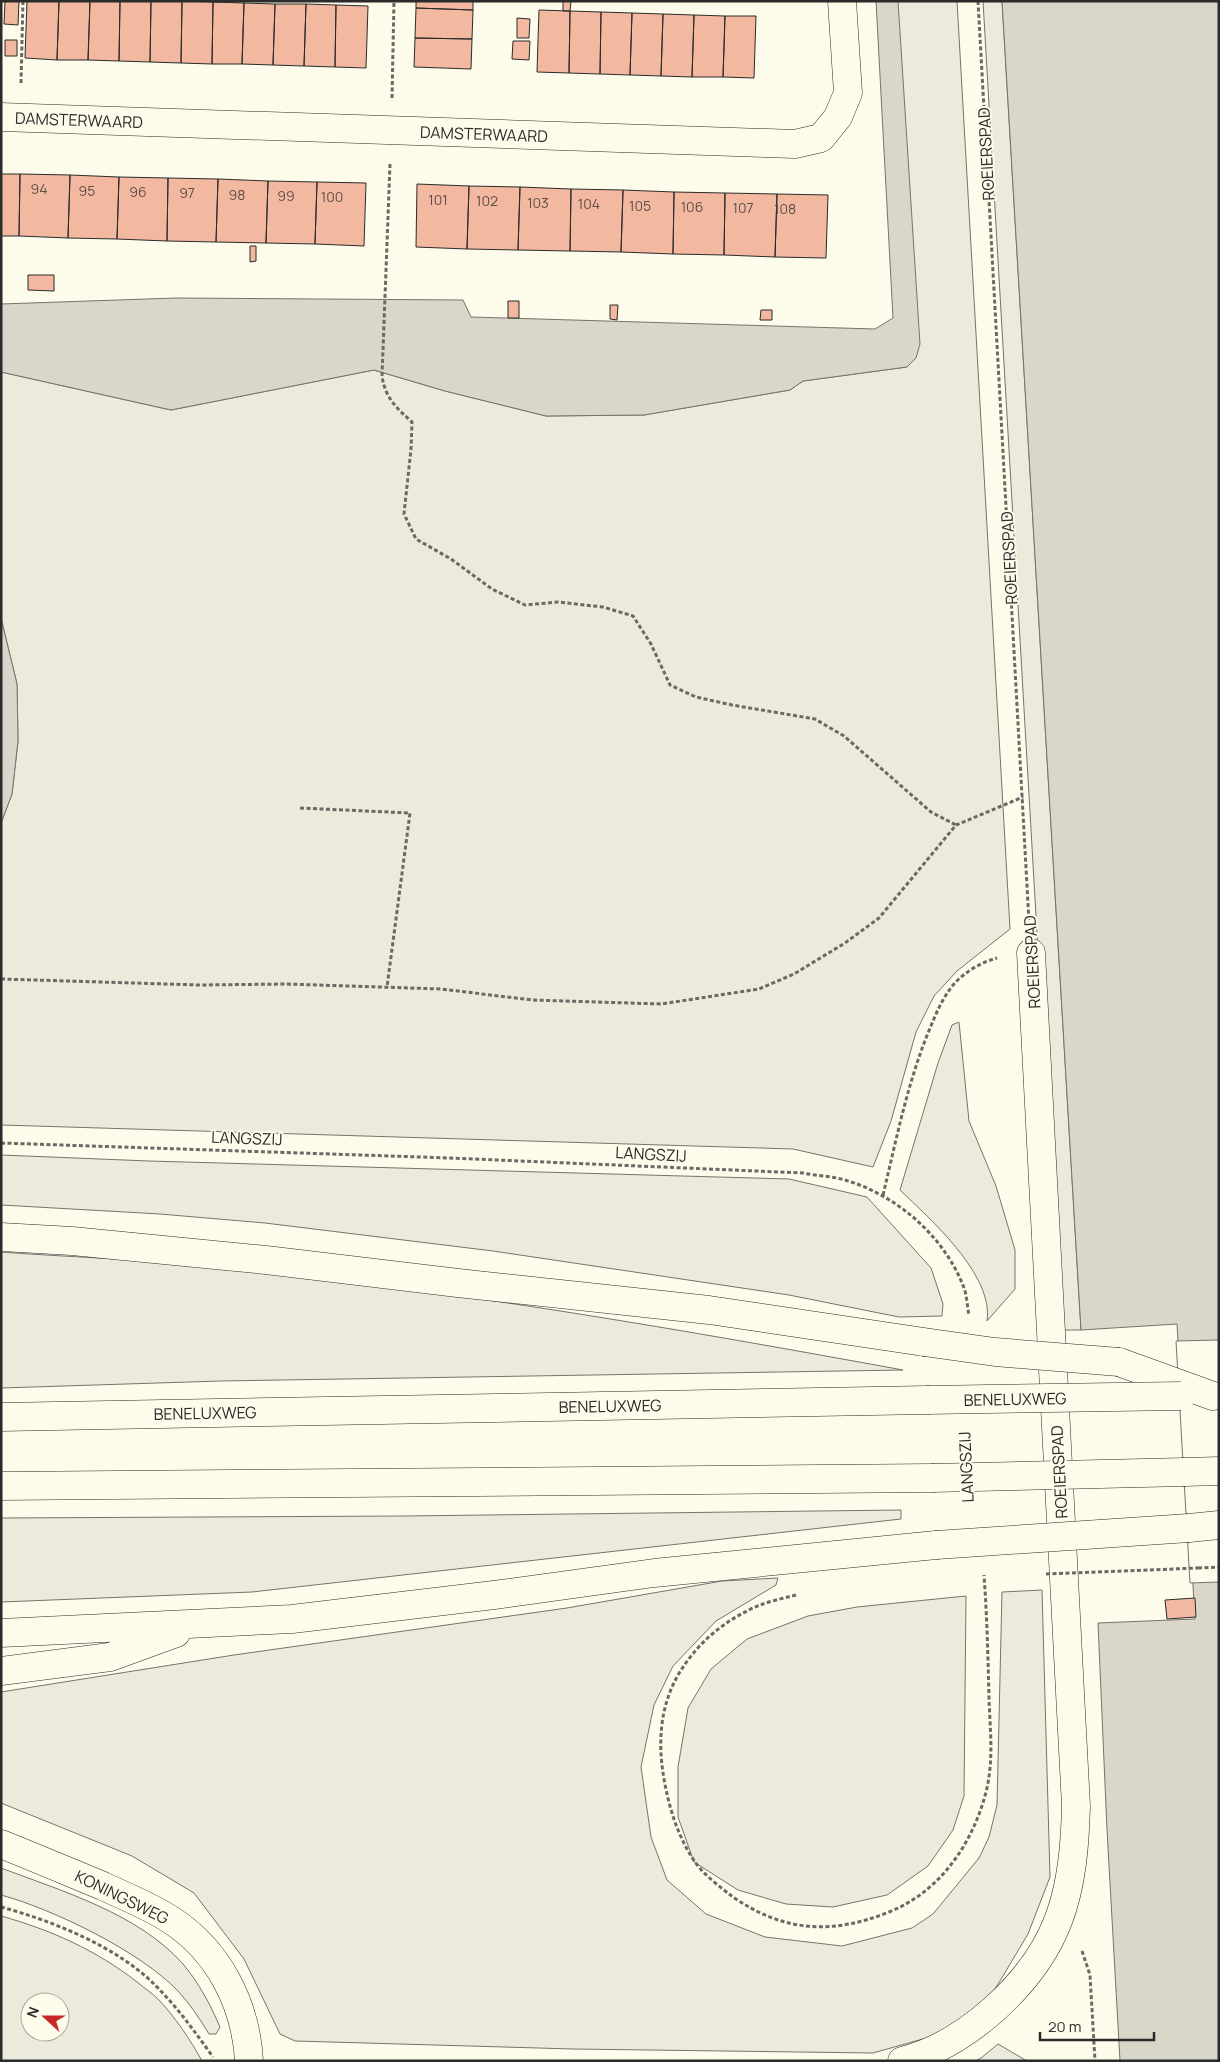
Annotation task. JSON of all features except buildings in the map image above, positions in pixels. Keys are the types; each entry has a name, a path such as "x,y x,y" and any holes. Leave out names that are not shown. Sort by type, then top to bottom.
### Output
{"main road":[{"name":"DAMSTERWAARD","path":"1,118 795,144 821,138 838,117 848,93 842,1"},
{"name":"ROEIERSPAD","path":"902,2061 949,2042 972,2027 994,2009 1019,1983 1041,1954 1058,1922 1072,1866 1076,1836 1076,1806 1031,953"},
{"path":"1,1237 72,1241 256,1259 709,1310 995,1352 1119,1362 1216,1396"},
{"name":"BENELUXWEG","path":"1,1417 1216,1396"},
{"path":"1,1486 932,1478 1219,1471"},
{"path":"1,1634 292,1618 494,1595 654,1573 936,1545 1219,1526"},
{"path":"1,1671 110,1657 201,1624"},
{"name":"KONINGSWEG","path":"1,1844 148,1906 172,1920 194,1937 227,1980 240,2010 248,2041 249,2061"}],"path":[{"path":"21,87 23,1"},
{"name":"ROEIERSPAD","path":"978,1 1031,953"},
{"path":"385,295 382,376 384,388 393,405 412,422 412,449 404,514 416,539 451,559 492,589 524,604 567,603 603,607 632,616 651,644 670,685 696,696 732,705 815,719 844,736 931,812 956,825"},
{"path":"1,979 200,986 279,984 441,989 532,1000 661,1004 759,989 794,974 837,948 879,918 956,825 1023,797"},
{"path":"300,808 410,813 387,987"},
{"path":"883,1195 916,1062 938,1008 948,991 962,976 978,965 994,958 1011,954 1031,953"},
{"name":"LANGSZIJ","path":"1,1142 803,1173 844,1180 883,1195 907,1212 929,1232 942,1250 964,1289 970,1322"},
{"path":"798,1595 761,1605 734,1618 693,1653 678,1673 668,1694 659,1738 661,1761 668,1802 680,1834 696,1864 722,1888 751,1909 783,1922 817,1927 848,1924 877,1917 904,1906 925,1892 943,1874 963,1849 978,1820 987,1790 991,1757 984,1567"},
{"path":"1038,1574 1219,1567"},
{"path":"978,1577 988,1576"},
{"path":"1,1907 81,1936 129,1964 155,1984 185,2018 213,2057 218,2061"},
{"path":"1058,1922 1078,1943 1090,1975 1095,2061"}],"shaded area":[{"path":"876,1 898,1 920,344 916,358 907,367 803,381 790,390 644,415 546,416 445,391 374,370 171,410 1,372 1,304 176,298 463,300 471,317 875,329 893,318"},
{"path":"888,1 957,1 1010,929 957,971 934,996 916,1032 891,1121 873,1167 793,1149 1,1125 1,823 12,794 18,741 17,684 1,618 1,372 171,410 374,370 445,391 546,416 644,415 790,390 803,381 907,367"},
{"path":"983,1 1002,1 1081,1330 1060,1330"},
{"path":"1002,1 1219,1 1219,2061 1120,2061 1098,1623 1195,1619 1177,1324 1081,1330"},
{"path":"1,618 17,684 18,741 12,794 1,823"},
{"path":"959,1022 969,1121 996,1186 1015,1250 1015,1289 987,1321 987,1303 981,1285 970,1267 943,1232 900,1190 938,1063 952,1025"},
{"path":"1,1155 789,1179 867,1197 931,1268 943,1304 942,1316 899,1317 789,1295 493,1251 265,1223 160,1214 1,1205"},
{"path":"1,1252 153,1261 326,1278 574,1313 903,1370 220,1381 1,1388"},
{"path":"901,1510 901,1519 252,1592 1,1602 1,1518 404,1516"},
{"path":"778,1578 776,1585 716,1621 673,1666 654,1705 641,1767 651,1837 667,1880 706,1914 765,1937 842,1946 912,1928 933,1914 979,1858 989,1837 997,1805 1002,1592 1042,1590 1050,1877 1028,1934 982,2011 944,2033 873,2053 573,2049 295,2041 280,2034 244,1959 194,1893 132,1856 1,1803 1,1692 234,1655 567,1608 722,1581"},
{"path":"966,1596 964,1796 953,1830 928,1866 887,1895 833,1907 786,1904 738,1890 694,1862 678,1817 678,1767 688,1708 711,1669 747,1639 808,1616 857,1607"},
{"path":"1,1868 98,1906 145,1931 165,1946 183,1964 204,1994 220,2027 216,2034 209,2034 187,2001 162,1976 119,1947 70,1921 1,1895"},
{"path":"1,1916 72,1942 121,1971 158,1999 182,2028 202,2061 1,2061"},
{"path":"998,2044 1027,2061 975,2061"}],"pier":[{"path":"1219,1340 1219,1582 1190,1583 1176,1341"}]}
